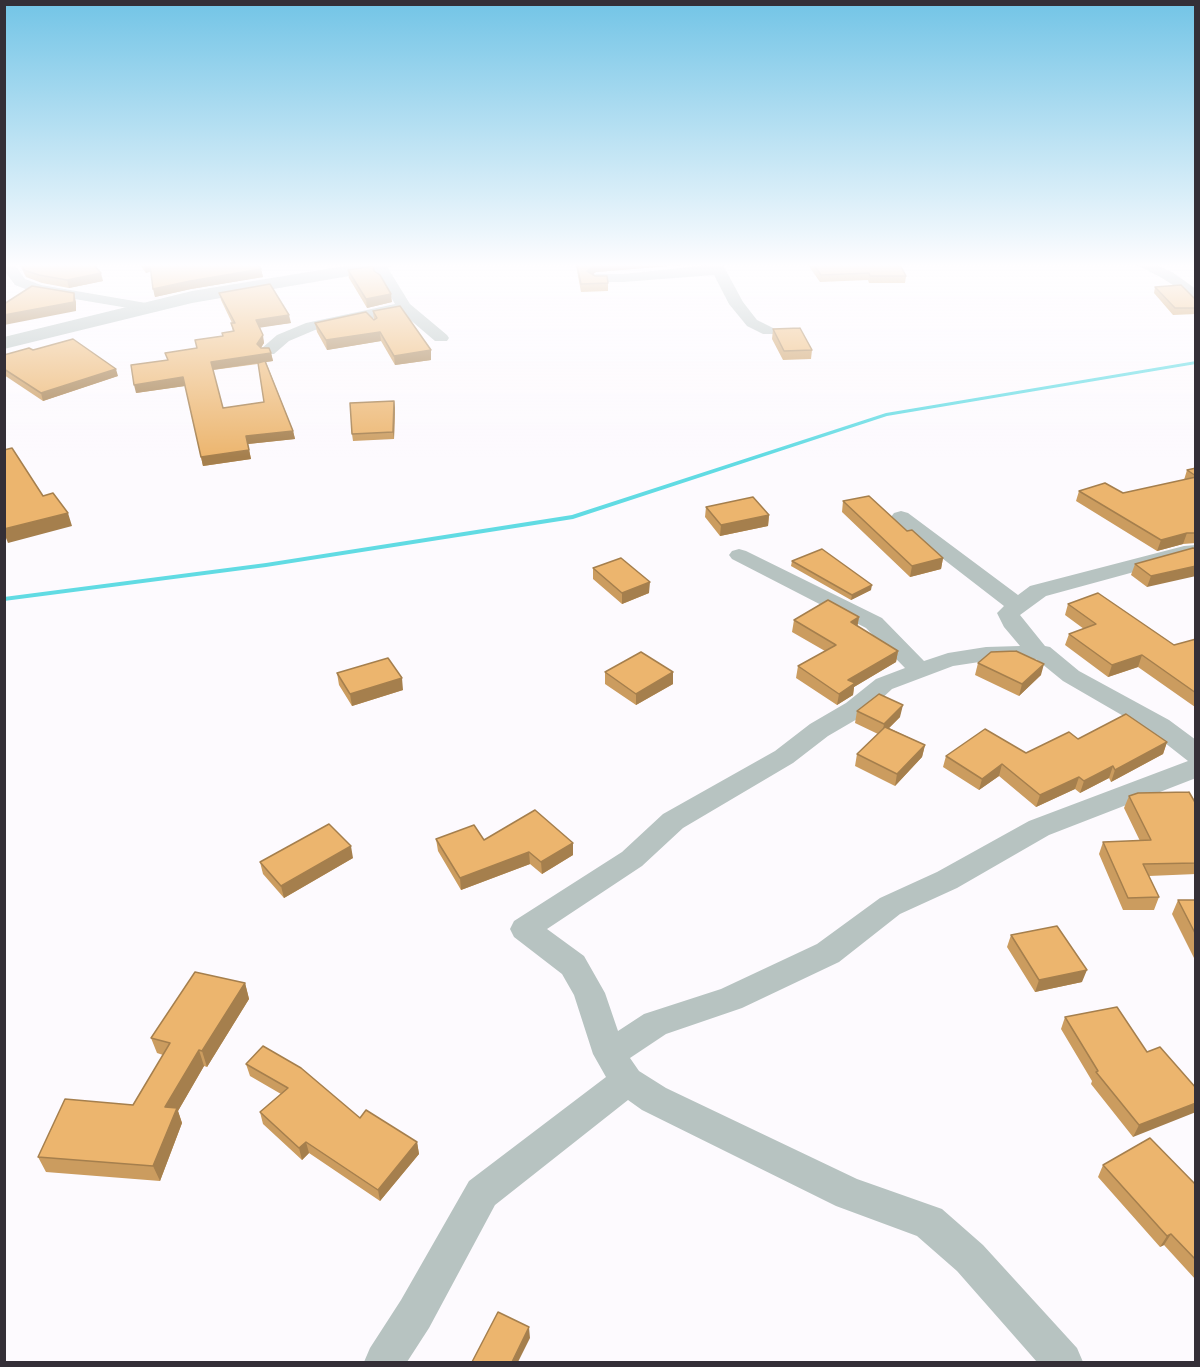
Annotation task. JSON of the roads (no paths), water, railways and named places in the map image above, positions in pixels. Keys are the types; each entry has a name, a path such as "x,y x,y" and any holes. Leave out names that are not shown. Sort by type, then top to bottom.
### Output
{"street":[{"path":"4,344 62,329"},
{"path":"268,351 284,338 305,329"},
{"path":"430,329 441,338"},
{"path":"764,329 768,331"},
{"path":"901,517 1019,607"},
{"path":"1038,652 1012,622 1008,613 1038,591 1193,549"},
{"path":"739,555 874,623 920,670"},
{"path":"1063,1362 970,1258 929,1222 849,1194 654,1099 618,1067 589,993 573,965 525,930 632,859 674,821 784,757 819,730 855,709 884,684 948,660 986,654 1042,652 1071,676 1160,726 1196,755"},
{"path":"384,1362 415,1314 482,1193 618,1067 655,1024 731,999 828,953 890,906 946,880 1039,828 1196,768"}],"waterway":[{"path":"4,599 266,565 573,517 886,415 1196,362"}]}
